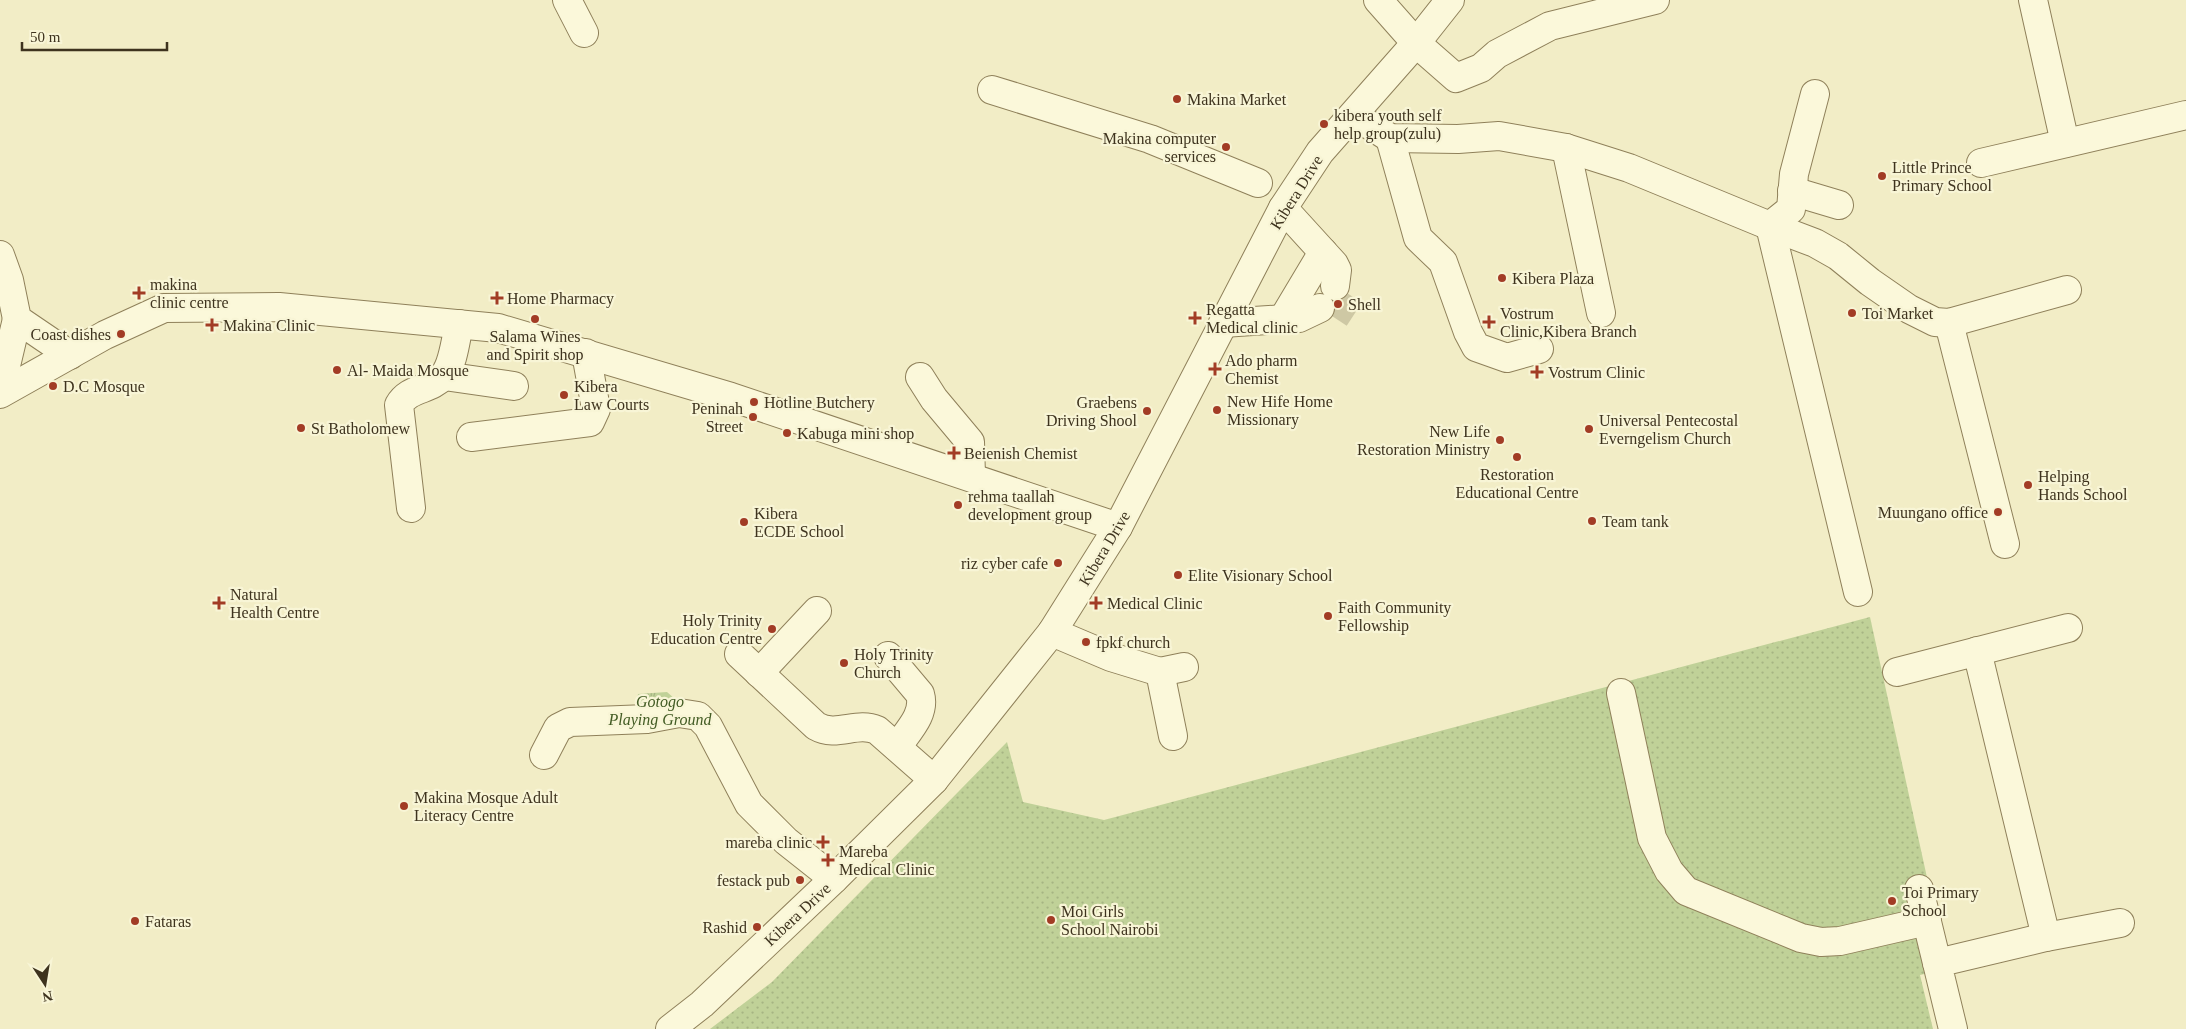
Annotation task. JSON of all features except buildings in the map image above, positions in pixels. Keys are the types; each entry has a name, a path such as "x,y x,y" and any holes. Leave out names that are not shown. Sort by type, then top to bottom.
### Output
{"street":[{"path":"567,0 584,32"},
{"path":"1365,0 1412,48 1456,78 1481,68 1497,54 1550,26 1654,0"},
{"path":"1378,0 1412,48"},
{"name":"Kibera Drive","path":"670,1029 702,1004 834,879 934,780 1052,632 1118,527 1283,208 1320,152 1412,48 1450,0"},
{"path":"2033,0 2065,143"},
{"path":"992,90 1150,139 1258,184"},
{"path":"1770,226 1790,209 1794,174 1815,94"},
{"path":"1354,114 1390,138 1458,139 1499,136 1566,148 1629,168 1826,248 1910,309 1934,322 1949,323 2067,290"},
{"path":"1981,162 2186,115"},
{"path":"1390,138 1418,238 1443,262 1468,332 1476,347 1507,358 1539,349"},
{"path":"1566,148 1601,313"},
{"path":"1792,191 1839,205"},
{"path":"1223,323 1322,295 1283,208"},
{"path":"1770,226 1858,592"},
{"path":"0,254 17,319 0,392"},
{"path":"0,392 105,336 164,308 279,307 498,328 731,397 971,476 1118,527"},
{"path":"17,319 70,356"},
{"path":"1949,323 2005,544"},
{"path":"411,508 399,405 403,397 411,392 430,386 444,376 453,353 459,324"},
{"path":"471,437 590,422 596,409 586,353"},
{"path":"444,376 514,386"},
{"path":"920,377 934,398 970,442 971,476"},
{"path":"759,673 817,611"},
{"path":"1896,672 2068,628"},
{"path":"1052,632 1111,657 1172,669 1174,736"},
{"path":"1977,651 2046,937"},
{"path":"739,654 816,726 825,731 869,727 877,730 934,780"},
{"path":"888,656 920,694 922,702 921,713 897,747"},
{"path":"1621,693 1652,838 1669,871 1686,891 1800,938 1821,942 1840,942 1927,922"},
{"path":"544,755 558,728 570,722 647,719 679,713 698,716 708,726 749,804 786,841 834,879"},
{"path":"1919,889 1953,1029"},
{"path":"1937,963 2046,937 2120,923"}],"green space":[{"path":"1870,617 1947,969 1920,975 1933,1029 710,1029 772,982 1007,742 1023,802 1104,820"},
{"name":"Gotogo Playing Ground","path":"667,692 691,713 662,731 601,718 636,709 638,694"}],"tunnel":[{"path":"1335,318 1350,295"}],"place":[{"name":"Makina Market","path":"1177,99"},
{"name":"kibera youth self help group(zulu)","path":"1324,124"},
{"name":"Makina computer services","path":"1226,147"},
{"name":"Little Prince Primary School","path":"1882,176"},
{"name":"Kibera Plaza","path":"1502,278"},
{"name":"makina clinic centre","path":"139,293"},
{"name":"Home Pharmacy","path":"497,298"},
{"name":"Shell","path":"1338,304"},
{"name":"Toi Market","path":"1852,313"},
{"name":"Regatta Medical clinic","path":"1195,318"},
{"name":"Salama Wines and Spirit shop","path":"535,319"},
{"name":"Vostrum Clinic,Kibera Branch","path":"1489,322"},
{"name":"Makina Clinic","path":"212,325"},
{"name":"Coast dishes","path":"121,334"},
{"name":"Ado pharm Chemist","path":"1215,369"},
{"name":"Al- Maida Mosque","path":"337,370"},
{"name":"Vostrum Clinic","path":"1537,372"},
{"name":"D.C Mosque","path":"53,386"},
{"name":"Kibera Law Courts","path":"564,395"},
{"name":"Hotline Butchery","path":"754,402"},
{"name":"New Hife Home Missionary","path":"1217,410"},
{"name":"Graebens Driving Shool","path":"1147,411"},
{"name":"Peninah Street","path":"753,417"},
{"name":"St Batholomew","path":"301,428"},
{"name":"Universal Pentecostal Everngelism Church","path":"1589,429"},
{"name":"Kabuga mini shop","path":"787,433"},
{"name":"New Life Restoration Ministry","path":"1500,440"},
{"name":"Beienish Chemist","path":"954,453"},
{"name":"Restoration Educational Centre","path":"1517,457"},
{"name":"Helping Hands School","path":"2028,485"},
{"name":"rehma taallah development group","path":"958,505"},
{"name":"Muungano office","path":"1998,512"},
{"name":"Team tank","path":"1592,521"},
{"name":"Kibera ECDE School","path":"744,522"},
{"name":"riz cyber cafe","path":"1058,563"},
{"name":"Elite Visionary School","path":"1178,575"},
{"name":"Natural Health Centre","path":"219,603"},
{"name":"Medical Clinic","path":"1096,603"},
{"name":"Faith Community Fellowship","path":"1328,616"},
{"name":"Holy Trinity Education Centre","path":"772,629"},
{"name":"fpkf church","path":"1086,642"},
{"name":"Holy Trinity Church","path":"844,663"},
{"name":"Makina Mosque Adult Literacy Centre","path":"404,806"},
{"name":"mareba clinic","path":"823,842"},
{"name":"Mareba Medical Clinic","path":"828,860"},
{"name":"festack pub","path":"800,880"},
{"name":"Toi Primary School","path":"1892,901"},
{"name":"Moi Girls School Nairobi","path":"1051,920"},
{"name":"Fataras","path":"135,921"},
{"name":"Rashid","path":"757,927"}]}
